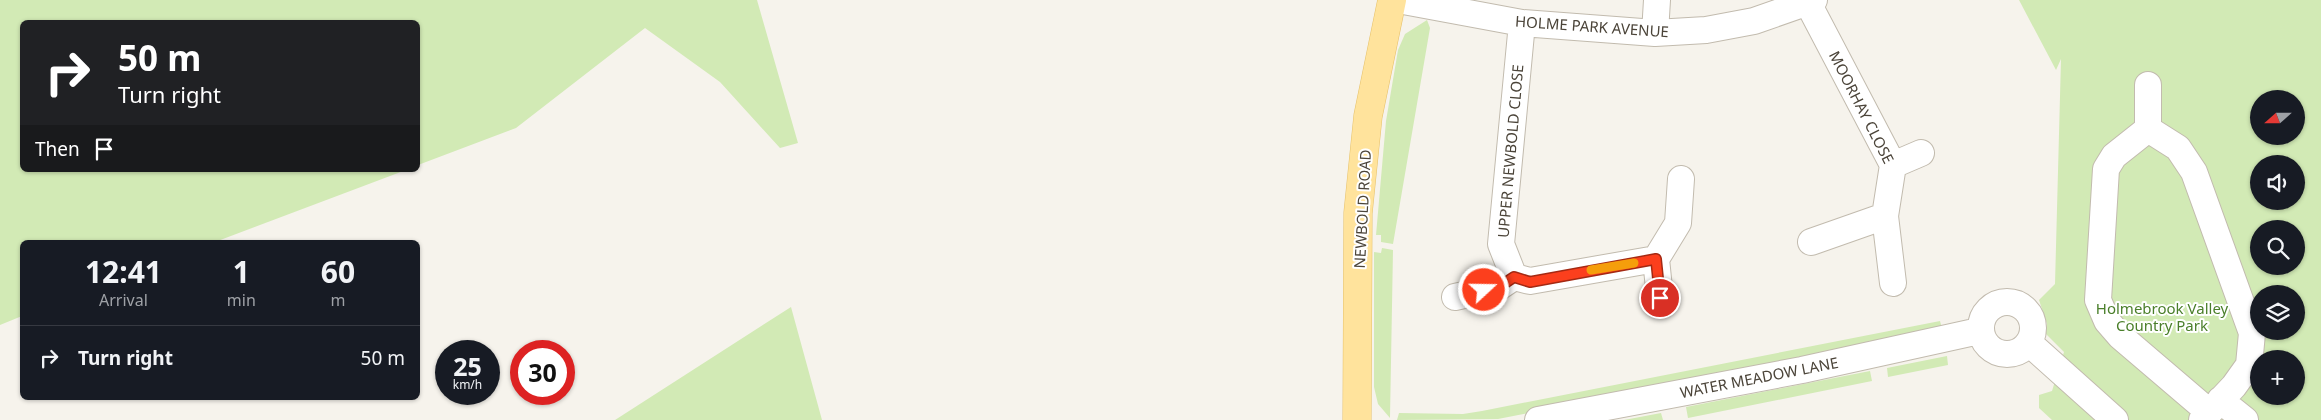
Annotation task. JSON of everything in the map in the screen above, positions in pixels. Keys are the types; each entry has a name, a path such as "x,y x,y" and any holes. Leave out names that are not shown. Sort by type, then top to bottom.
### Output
{"main road":[{"name":"NEWBOLD ROAD","path":"1358,420 1358,213 1368,116 1392,0"}],"street":[{"name":"HOLME PARK AVENUE","path":"1398,0 1522,24 1656,33 1706,30 1754,22 1811,2"},
{"path":"1656,33 1658,0"},
{"name":"MOORHAY CLOSE","path":"1811,2 1893,164 1885,216 1893,283"},
{"name":"UPPER NEWBOLD CLOSE","path":"1514,277 1501,244 1522,24"},
{"path":"2148,85 2148,129"},
{"path":"2148,129 2178,148 2194,172 2252,333 2249,365 2210,410"},
{"path":"2148,129 2114,156 2106,169 2098,300 2107,321 2120,336 2210,410 2245,420"},
{"path":"1893,164 1921,153"},
{"path":"1660,298 1656,259 1678,222 1681,179"},
{"path":"1811,242 1885,216"},
{"path":"1455,296 1499,287 1514,277 1530,282 1656,259"},
{"path":"2002,301 2015,302 2028,310 2034,328 2030,343 2014,354 1992,351 1983,340 1979,331 1984,313 2002,301"},
{"name":"WATER MEADOW LANE","path":"1538,420 1802,370 1979,331"},
{"path":"2030,343 2115,420"}],"green space":[{"path":"0,0 757,0 798,143 780,148 720,82 645,28 516,128 420,164 420,20 20,20 20,172 401,172 220,240 20,240 20,317 0,325"},
{"name":"Holmebrook Valley Country Park","path":"2019,0 2321,0 2321,420 2052,420 2039,408 2039,395 2052,391 2064,352 2045,333 2047,324 2039,300 2055,284 2061,59 2056,70"},
{"path":"1427,20 1430,28 1393,244 1381,242 1381,235 1376,235 1386,121 1398,50 1405,34"},
{"path":"1382,248 1393,250 1390,418 1378,404 1374,387 1374,252 1381,253"},
{"path":"791,307 822,420 615,420"},
{"path":"1940,321 1943,332 1498,419 1397,420 1399,413 1463,414 1482,411"},
{"path":"1947,356 1948,365 1888,377 1887,368"},
{"path":"1870,371 1872,381 1688,418 1686,407"},
{"path":"1661,413 1663,420 1624,420"}],"slow traffic":[{"path":"1591,270 1634,263"}],"route":[{"path":"1484,290 1499,287 1514,277 1530,282 1656,259 1660,298"}]}
